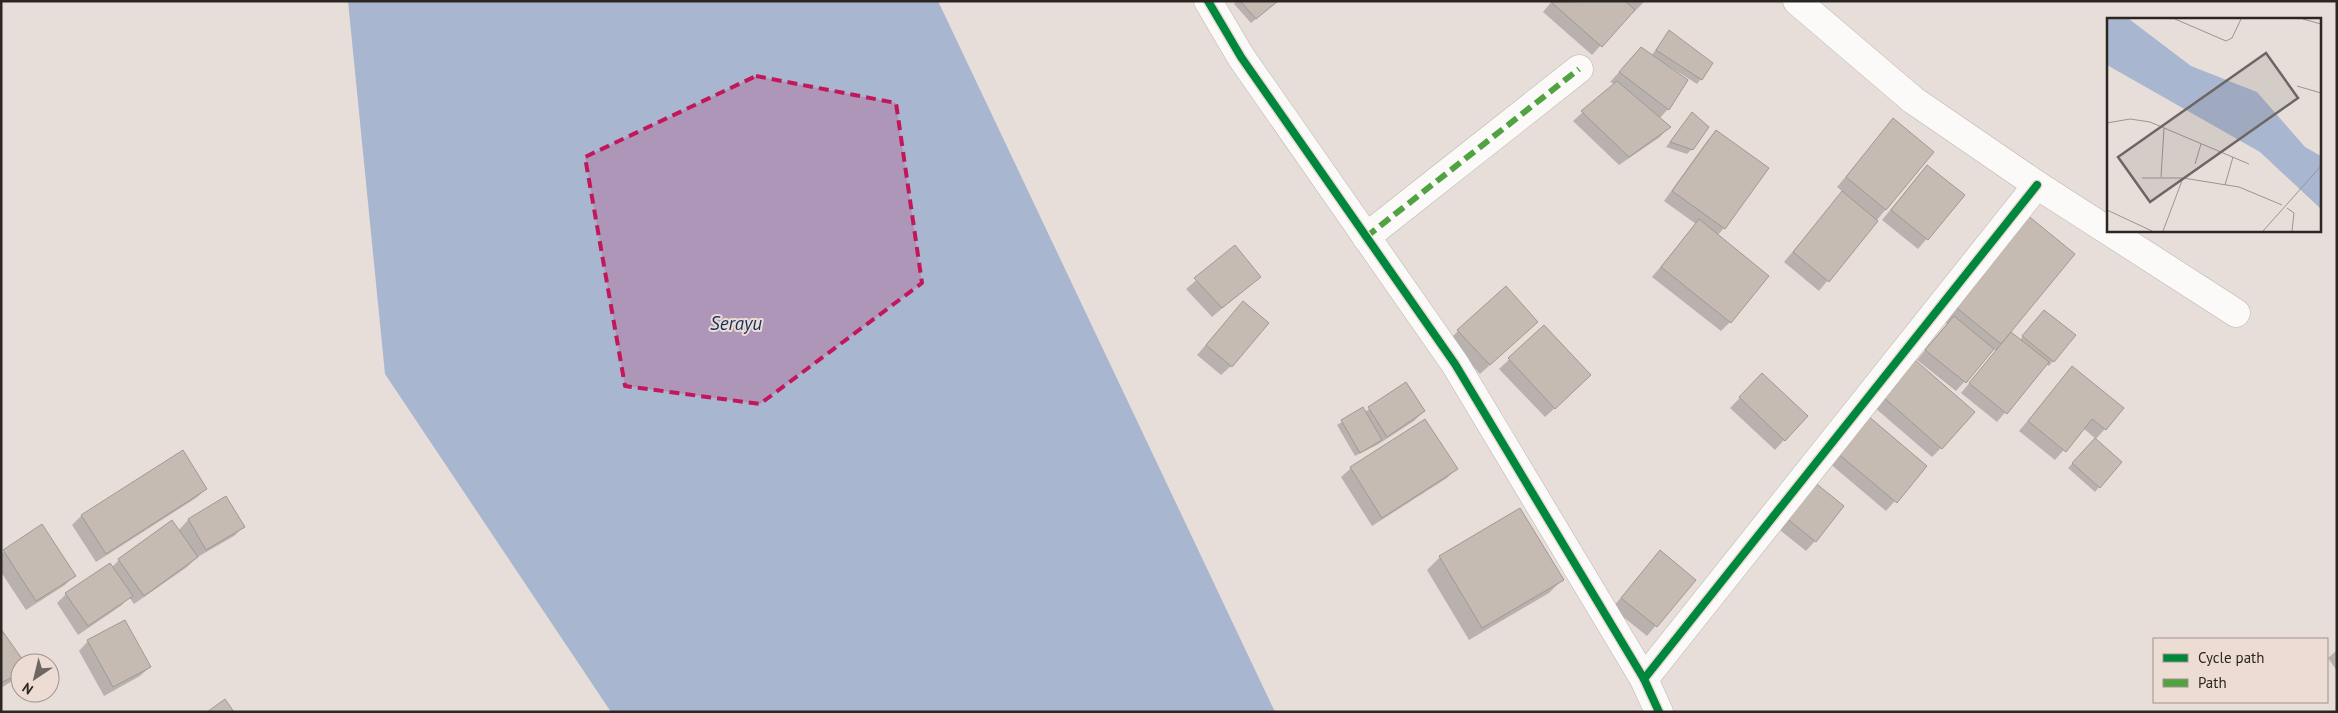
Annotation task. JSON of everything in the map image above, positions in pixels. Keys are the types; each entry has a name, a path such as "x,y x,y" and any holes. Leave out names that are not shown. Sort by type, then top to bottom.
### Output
{"street":[{"path":"1208,1 1240,57 1455,364 1644,679 1659,712"},
{"path":"1811,5 1913,100 2037,185 2107,230"},
{"path":"1366,237 1579,69"},
{"path":"1644,679 2037,185"},
{"path":"2109,231 2236,313"}],"highlighted area":[{"path":"756,76 896,103 922,283 760,404 625,386 585,157"}],"water":[{"name":"Serayu","path":"348,1 938,1 1275,712 611,712 385,374"}],"building":[{"path":"1240,1 1278,1 1256,19"},
{"path":"1625,1 1635,10 1602,47 1551,2"},
{"path":"1669,30 1713,63 1702,80 1656,50"},
{"path":"1641,47 1688,80 1669,110 1619,72"},
{"path":"1617,81 1671,127 1629,157 1581,111"},
{"path":"1692,112 1709,127 1693,150 1670,142"},
{"path":"1893,118 1934,152 1886,210 1846,177"},
{"path":"1716,130 1769,168 1725,229 1672,191"},
{"path":"1927,165 1965,195 1928,240 1891,210"},
{"path":"1842,191 1878,221 1829,282 1793,252"},
{"path":"2026,214 2075,254 2001,344 1952,304"},
{"path":"1699,219 1769,276 1731,323 1661,267"},
{"path":"1235,245 1261,277 1222,308 1194,278"},
{"path":"1506,286 1538,322 1490,365 1457,330"},
{"path":"1243,301 1269,323 1232,367 1206,345"},
{"path":"2044,310 2076,335 2054,362 2022,336"},
{"path":"1954,316 1994,349 1966,383 1925,350"},
{"path":"1544,325 1591,375 1555,409 1508,358"},
{"path":"2011,332 2049,362 2007,414 1969,383"},
{"path":"1915,360 1975,412 1942,449 1883,397"},
{"path":"2072,366 2124,408 2106,430 2092,419 2066,452 2028,421"},
{"path":"1762,373 1808,416 1785,441 1739,397"},
{"path":"1406,382 1425,411 1387,437 1368,407"},
{"path":"1363,407 1382,440 1360,453 1341,420"},
{"path":"1867,415 1927,466 1897,503 1836,452"},
{"path":"1425,419 1458,469 1382,518 1350,467"},
{"path":"2095,438 2122,462 2100,488 2072,463"},
{"path":"183,450 207,489 106,554 81,515"},
{"path":"1813,481 1844,506 1816,542 1785,517"},
{"path":"226,496 245,527 206,550 188,519"},
{"path":"1520,508 1564,580 1482,628 1439,556"},
{"path":"172,520 198,557 144,596 118,559"},
{"path":"42,524 76,576 36,601 3,550"},
{"path":"1660,550 1696,580 1657,627 1621,598"},
{"path":"110,563 133,596 88,626 65,593"},
{"path":"125,620 151,667 113,687 87,640"},
{"path":"1,629 18,653 10,653 10,678 1,683"},
{"path":"225,699 234,712 207,712"}],"marked path":[{"path":"1366,237 1579,69"}],"cycle path":[{"path":"1208,1 1241,57 1455,364 1644,679 1659,712"},
{"path":"1644,679 2037,185"}]}
